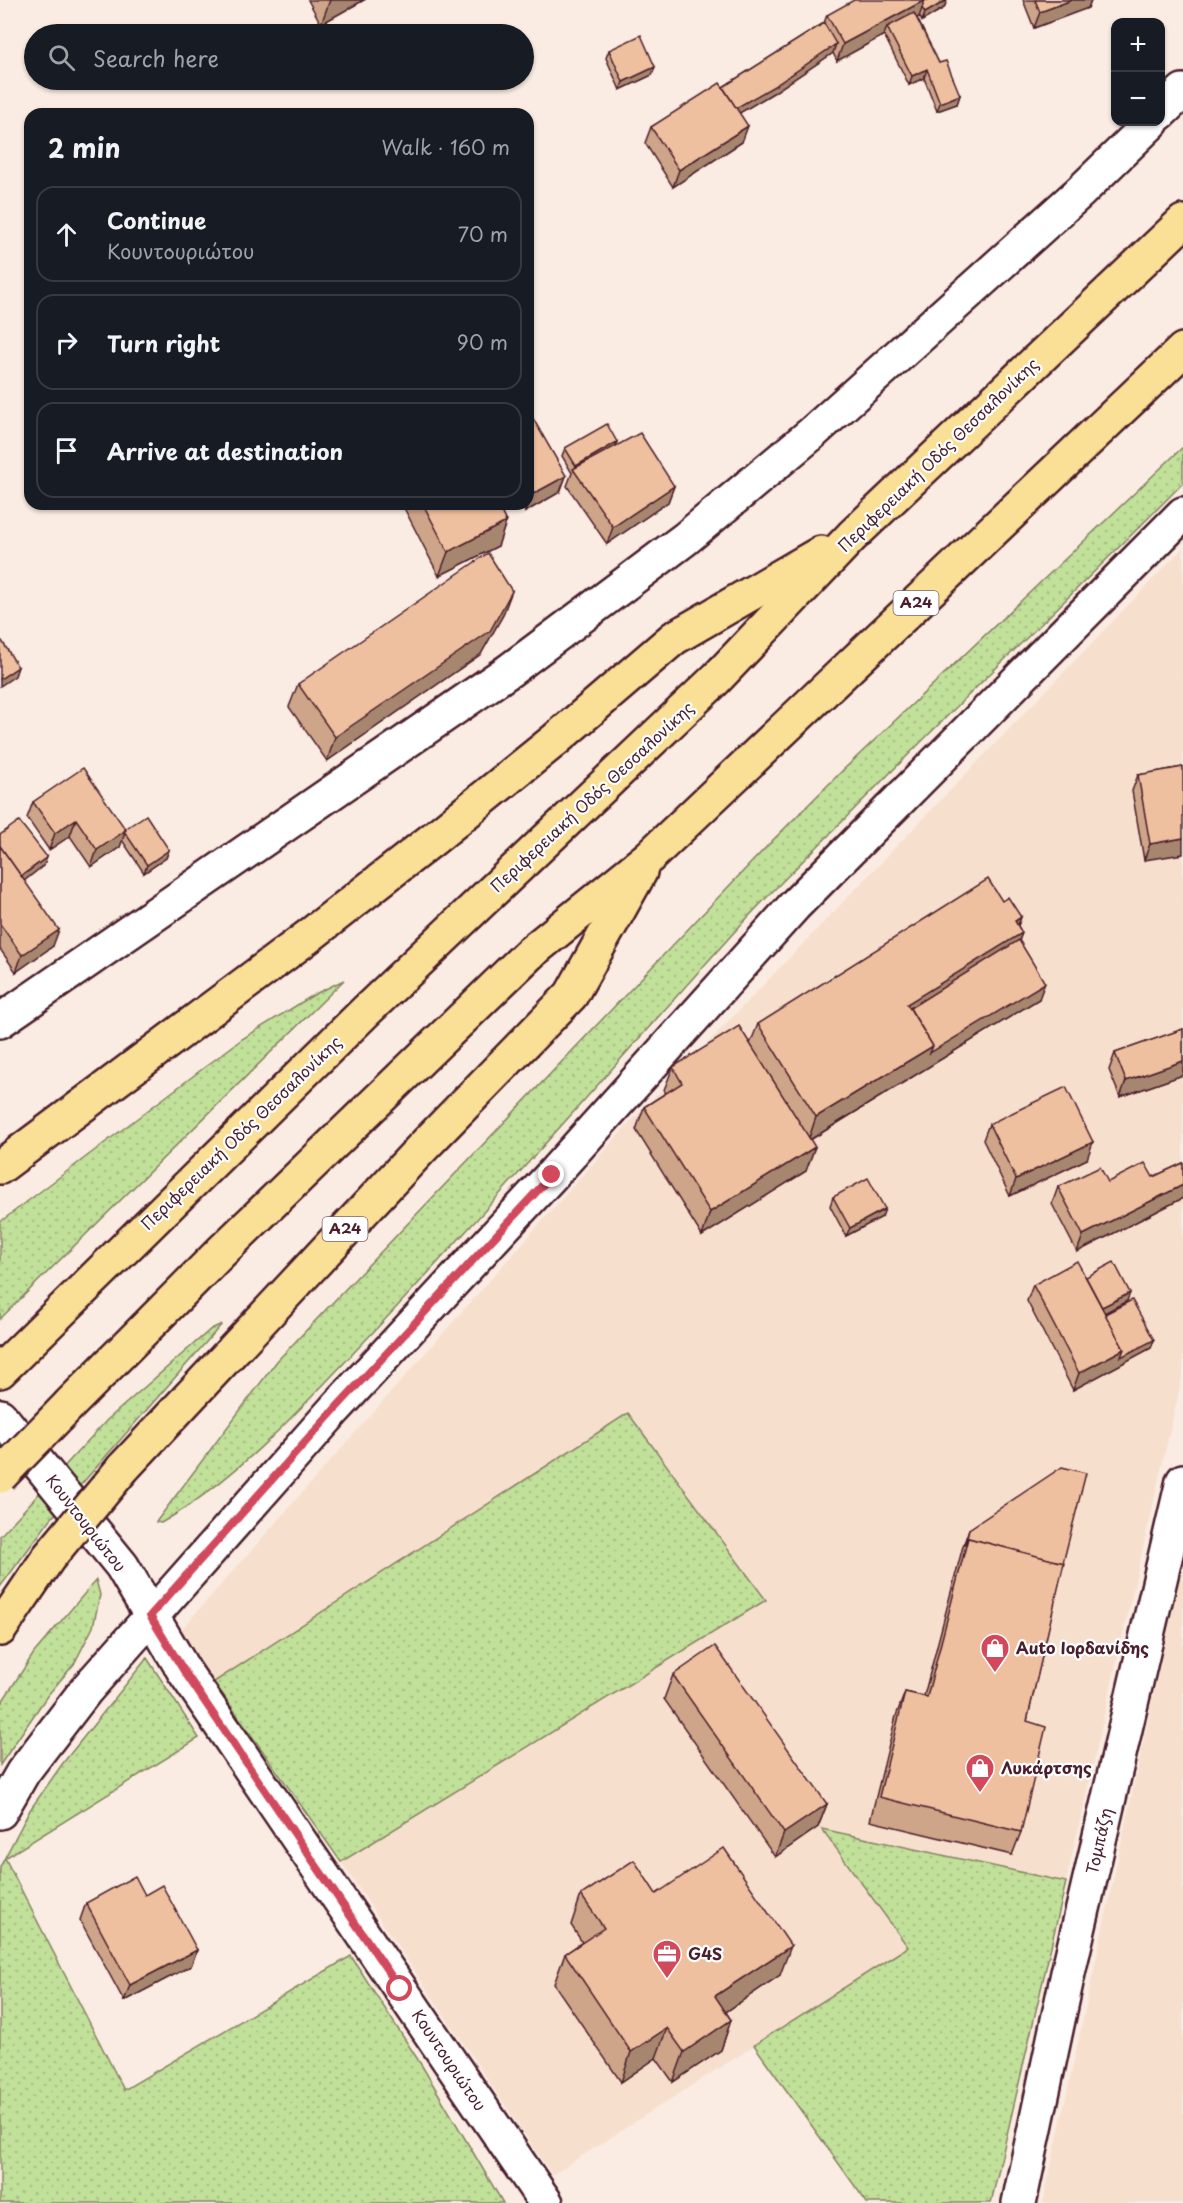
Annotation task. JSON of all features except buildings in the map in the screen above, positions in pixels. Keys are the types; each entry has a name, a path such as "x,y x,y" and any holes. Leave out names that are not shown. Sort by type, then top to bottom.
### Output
{"highway":[{"name":"Περιφερειακή Οδός Θεσσαλονίκης","path":"0,1371 383,995 715,681 852,536 1183,222"},
{"name":"Α24","path":"0,1629 49,1557 123,1468 388,1183 571,995 649,857 1183,350"},
{"path":"0,1167 309,936 433,839 555,740 674,638 852,536"},
{"path":"0,1476 230,1243 530,953 649,857"}],"street":[{"path":"1165,109 1183,91"},
{"path":"0,1021 510,670 685,539 810,435 1080,192 1148,126"},
{"path":"0,1812 23,1772 86,1690 335,1409 544,1184 795,905 1183,514"},
{"name":"Κουντουριώτου","path":"0,1416 122,1566 184,1671 546,2203"},
{"name":"Τομπάζη","path":"1018,2203 1068,1973 1183,1480"}],"shaded area":[{"path":"1183,548 1183,1374 1066,1882 823,1829 908,1947 552,2175 341,1862 766,1600 628,1413 214,1682 180,1631 628,1124"},
{"path":"1183,1563 1183,2203 1043,2203 1152,1702"}],"green space":[{"path":"1183,447 1183,483 759,905 469,1229 328,1380 276,1433 220,1482 161,1523 156,1522 277,1361 770,843 843,770"},
{"path":"344,980 0,1319 0,1222 242,1039 315,994"},
{"path":"222,1324 50,1520 0,1587 0,1536 107,1420 211,1329"},
{"path":"628,1413 766,1600 341,1862 214,1682"},
{"path":"96,1580 100,1595 93,1627 74,1664 47,1696 0,1765 0,1705 34,1653"},
{"path":"147,1658 199,1738 5,1858 124,2090 351,1956 422,2066 503,2203 0,2203 0,1867 30,1810 63,1763"},
{"path":"822,1829 1066,1882 991,2203 867,2203 754,2045 908,1947"}],"place":[{"name":"Auto Ιορδανίδης","path":"995,1674"},
{"name":"Λυκάρτσης","path":"980,1794"},
{"name":"G4S","path":"667,1980"}],"route":[{"path":"400,1989 184,1671 150,1616 335,1409 552,1175"}]}
